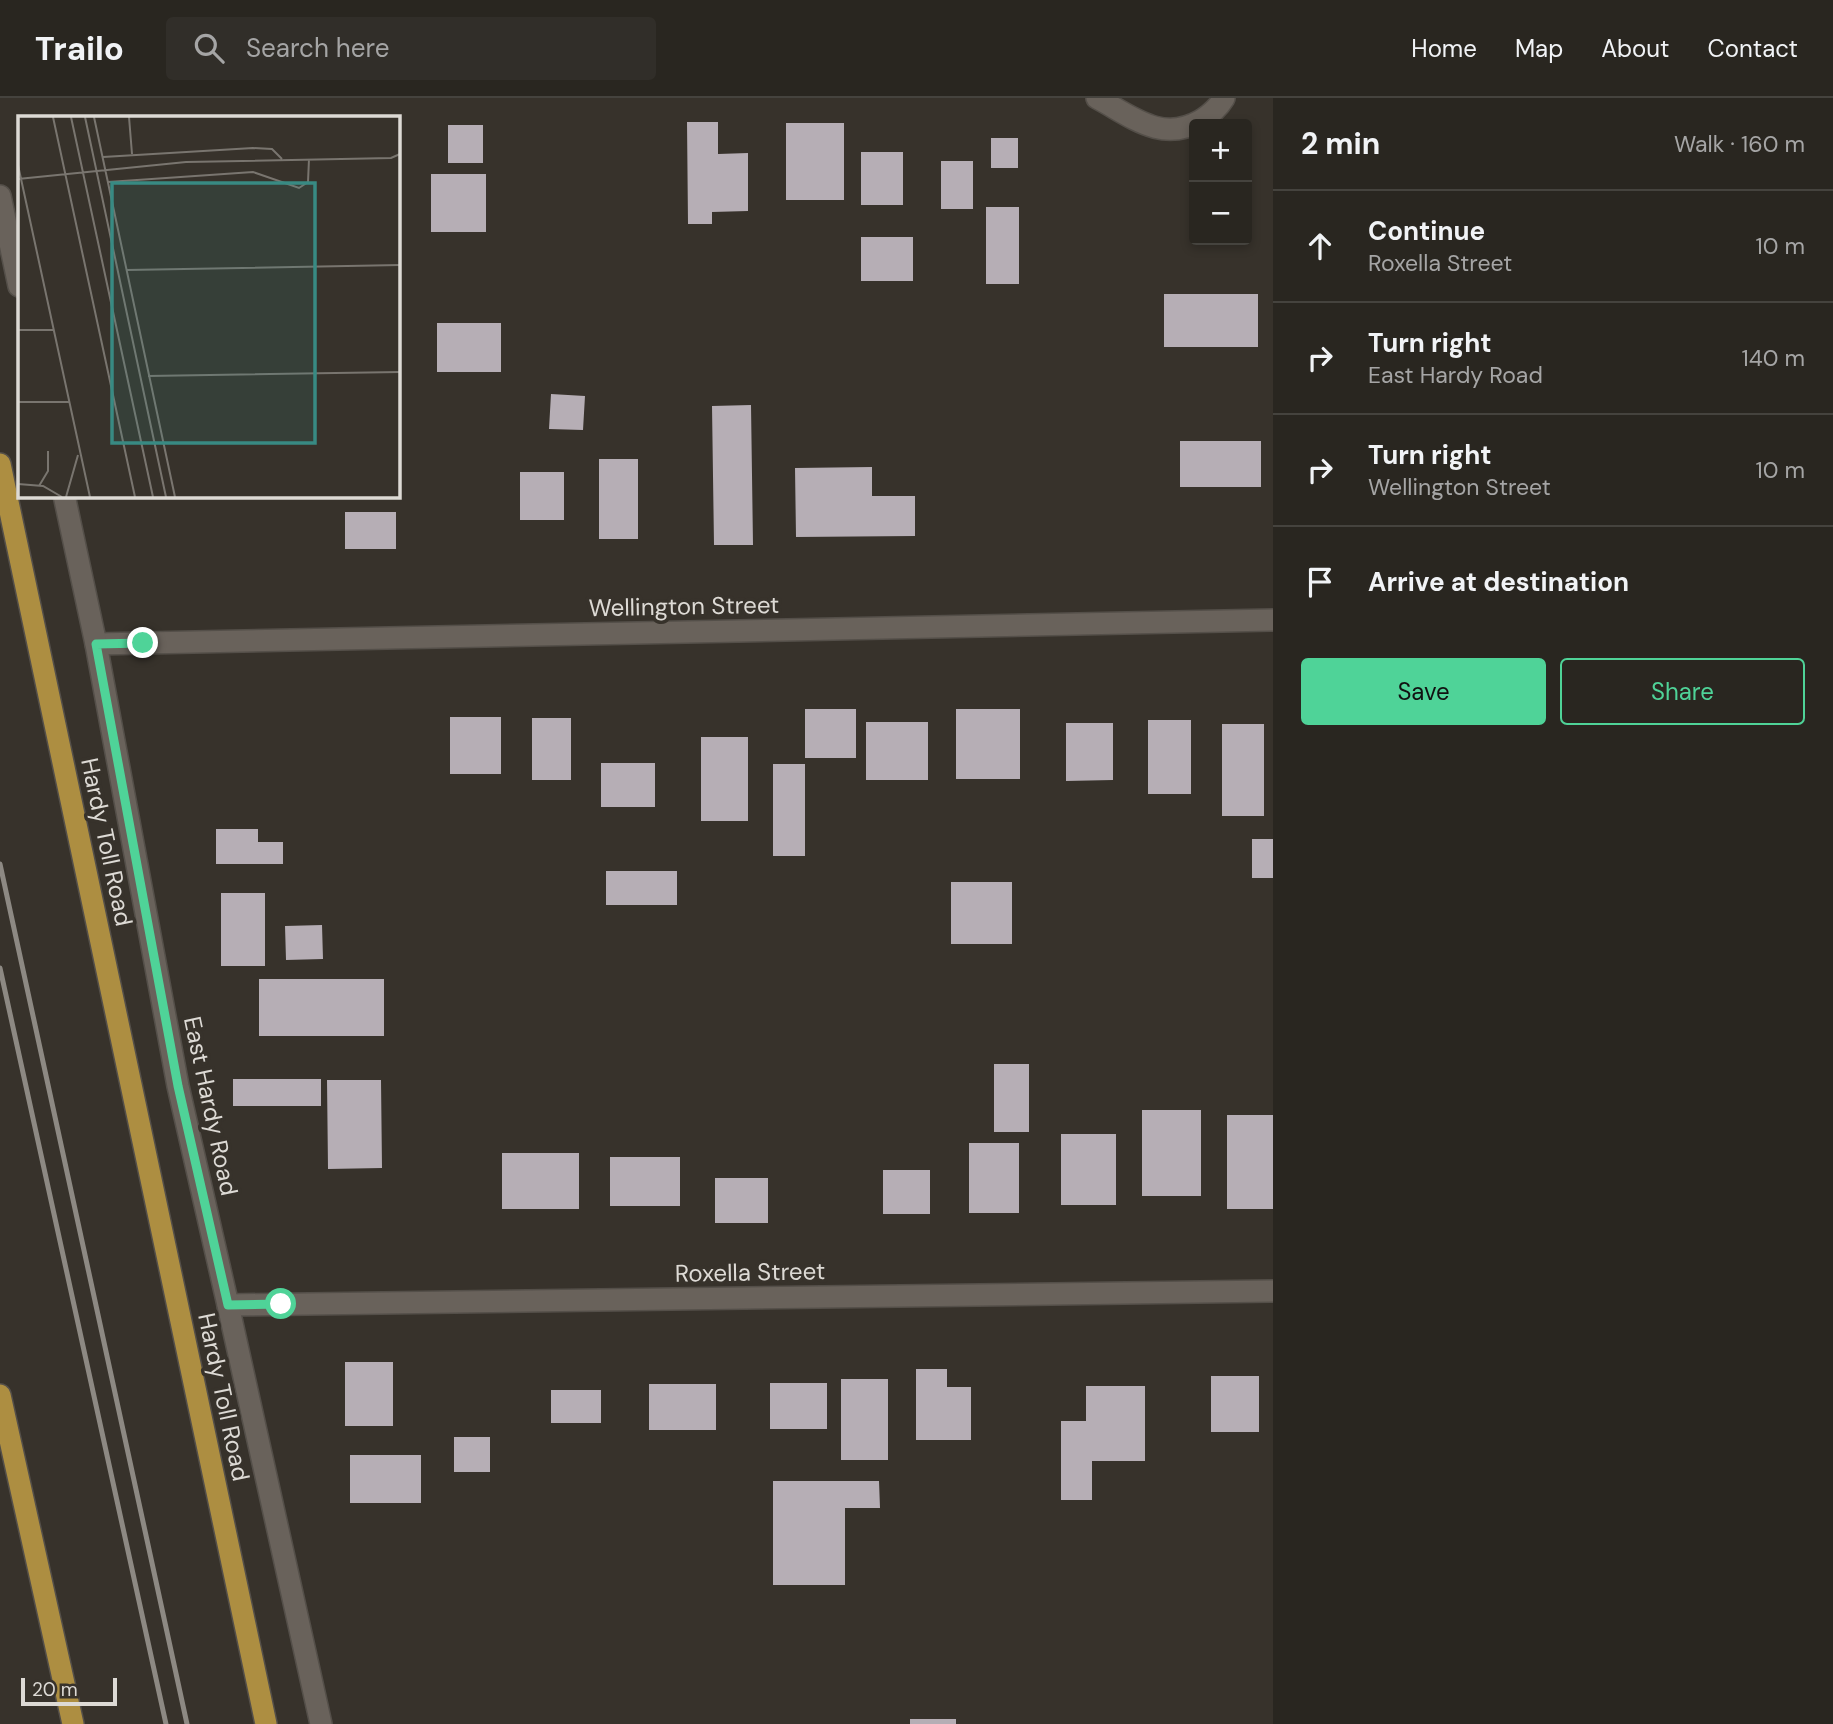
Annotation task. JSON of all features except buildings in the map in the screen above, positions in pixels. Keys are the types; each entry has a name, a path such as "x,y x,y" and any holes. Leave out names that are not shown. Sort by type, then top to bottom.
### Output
{"highway":[{"name":"Hardy Toll Road","path":"0,464 266,1724"},
{"path":"0,1395 73,1724"}],"street":[{"path":"1097,98 1145,125 1171,130 1184,128 1210,115 1224,98"},
{"path":"0,196 18,281"},
{"name":"East Hardy Road","path":"64,497 96,644 178,1086 321,1724"},
{"name":"Wellington Street","path":"96,644 1273,620"},
{"name":"Roxella Street","path":"228,1305 1273,1291"}],"railway":[{"path":"0,864 187,1724"},
{"path":"0,968 166,1724"}],"route":[{"path":"143,643 96,644 178,1086 228,1305 281,1304"}]}
